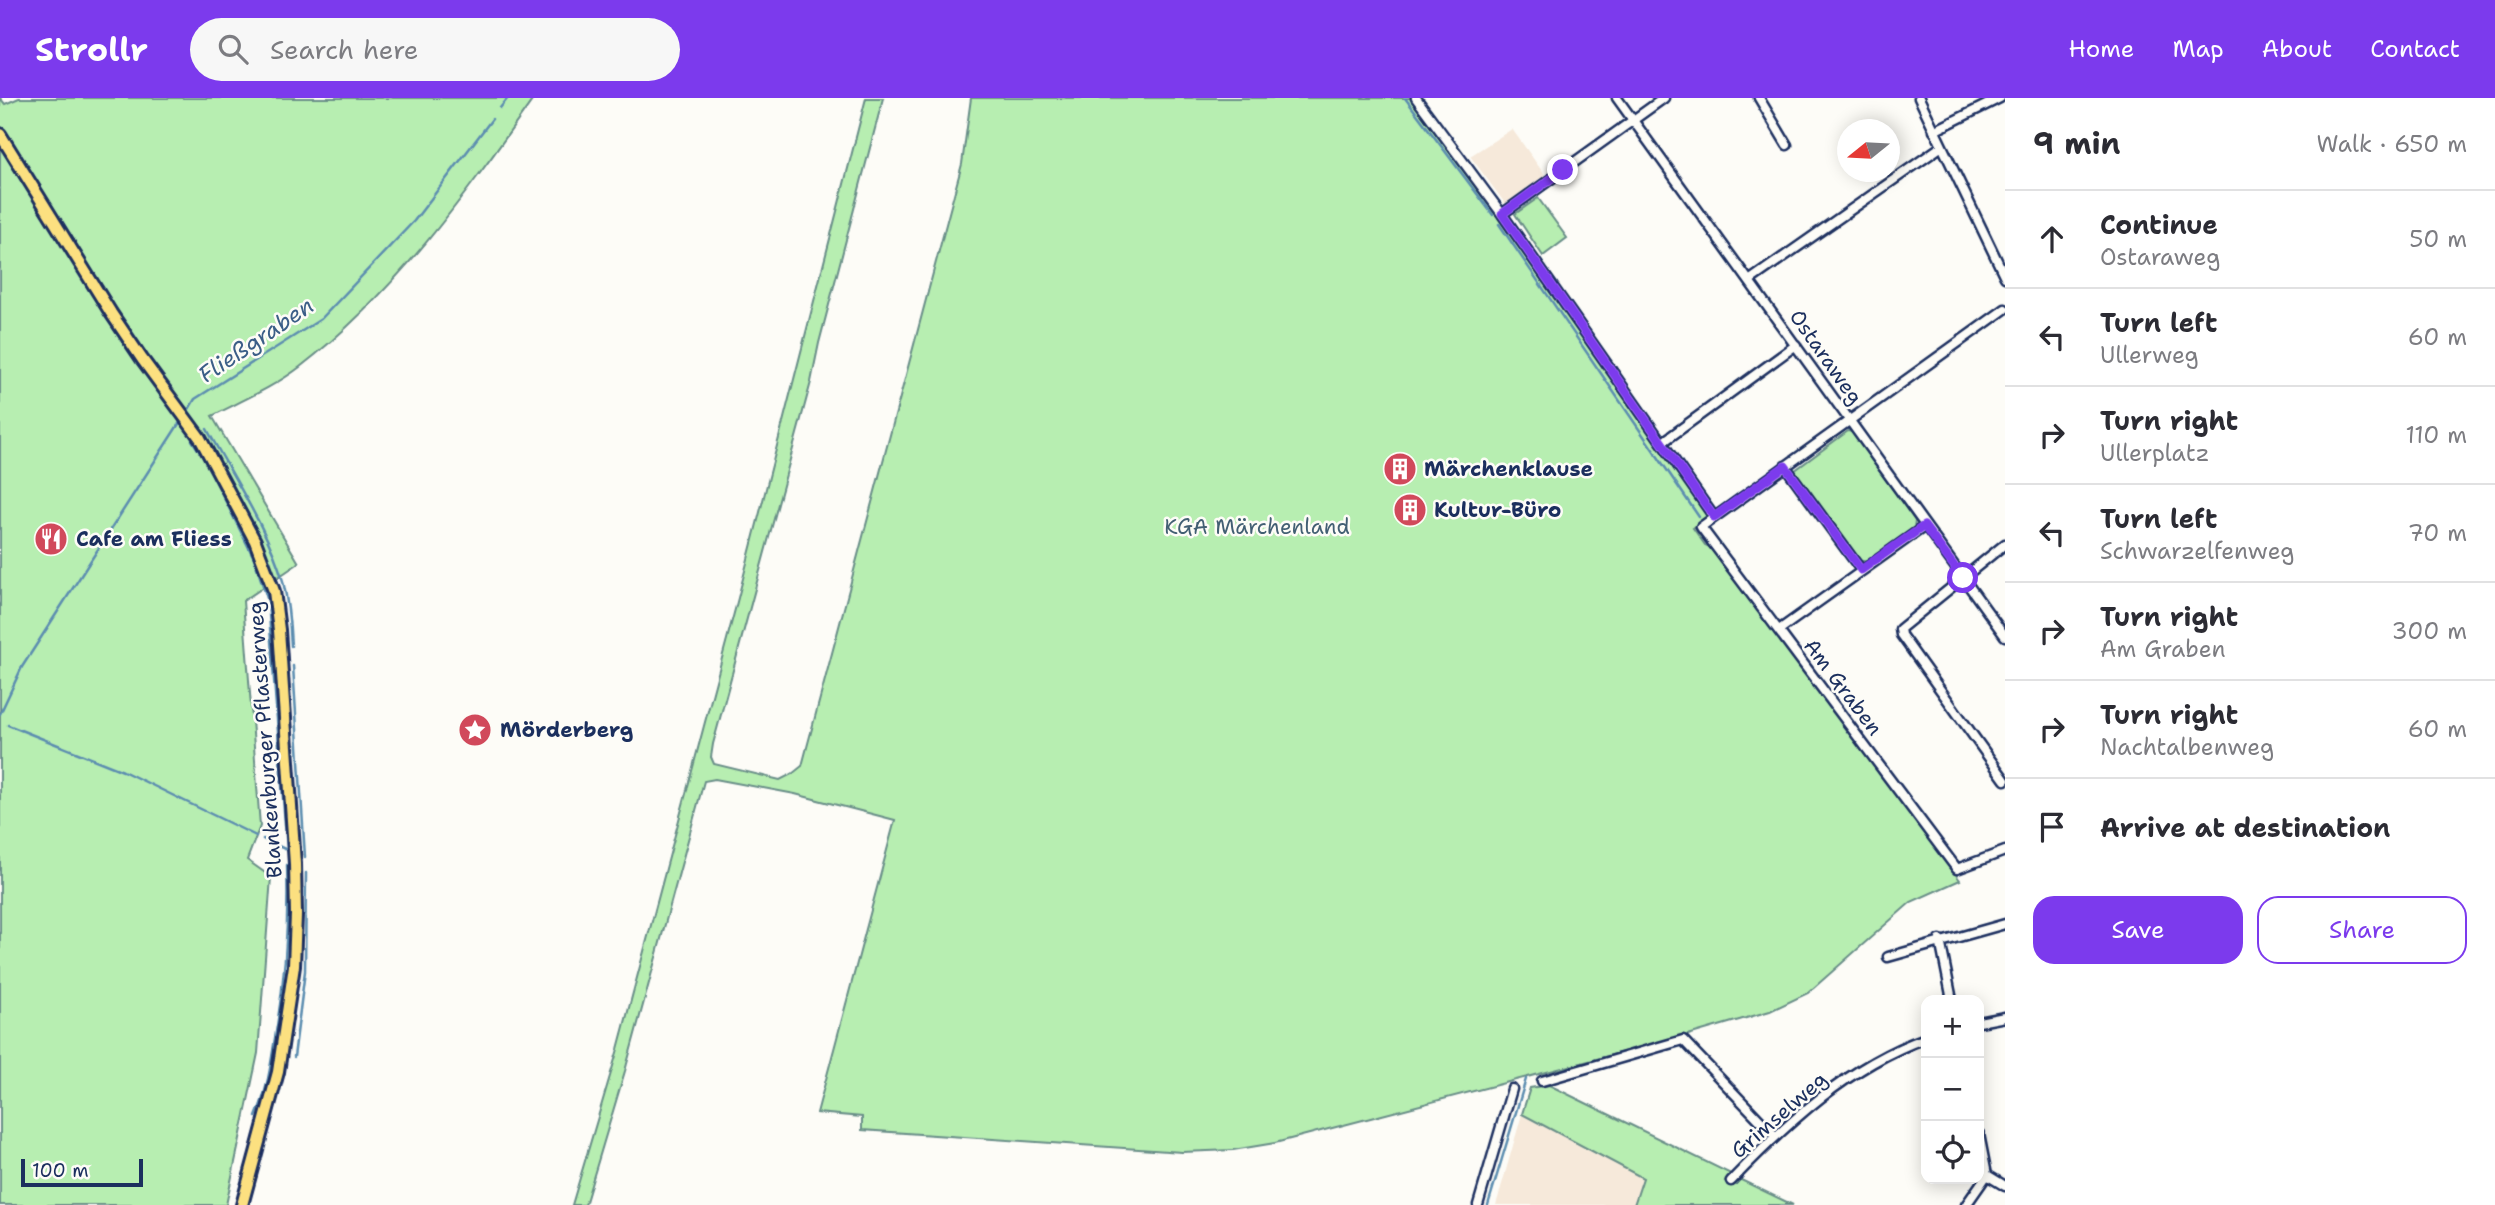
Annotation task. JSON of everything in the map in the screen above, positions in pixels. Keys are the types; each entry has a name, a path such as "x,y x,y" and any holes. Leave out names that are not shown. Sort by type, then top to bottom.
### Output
{"main road":[{"name":"Blankenburger Pflasterweg","path":"0,134 111,313 188,421 220,475 255,541 269,576 276,605 295,882 294,967 278,1072 242,1205"}],"street":[{"path":"1416,98 1502,214 1714,517 2005,309"},
{"name":"Ostaraweg","path":"1617,98 2005,636"},
{"path":"1502,214 1664,98"},
{"path":"1759,98 1787,145"},
{"path":"1919,98 2005,277"},
{"path":"1934,131 2000,98"},
{"path":"1749,281 1941,146"},
{"path":"1662,442 1796,345"},
{"path":"1785,466 1861,570"},
{"name":"Am Graben","path":"1714,517 1701,527 1957,869 2005,851"},
{"path":"1779,630 1924,526"},
{"path":"2005,544 1900,629 1901,635 2005,780"},
{"path":"1888,957 1940,940 2005,924"},
{"path":"1940,940 1951,995"},
{"path":"1984,1021 2005,1017"},
{"path":"1542,1081 1683,1040 1775,1136"},
{"name":"Grimselweg","path":"1731,1181 1775,1136 1825,1094 1884,1057 1921,1040"},
{"path":"1478,1205 1512,1089"},
{"path":"1966,1205 1987,1175 1984,1160"},
{"path":"1987,1175 2005,1186"}],"shaded area":[{"path":"1512,129 1547,178 1507,206 1470,156"},
{"path":"1522,1114 1643,1178 1634,1205 1496,1205"}],"green space":[{"path":"0,98 5,104 19,98 534,98 455,206 398,275 367,307 300,367 212,416 299,563 243,601 260,826 247,860 271,877 258,1053 226,1205 0,1205"},
{"name":"KGA Märchenland","path":"866,98 883,98 811,382 713,744 711,757 714,764 780,780 802,766 962,164 971,98 1411,98 1498,214 1710,516 1693,528 1705,545 1712,548 1960,880 1911,902 1808,993 1770,1011 1275,1143 1233,1150 1182,1152 862,1130 862,1117 817,1113 895,820 795,794 715,779 704,781 625,1071 585,1205 572,1205 618,1049 738,598"},
{"path":"1538,198 1567,238 1543,256 1515,214"},
{"path":"1848,431 1852,432 1915,521 1914,529 1869,562 1856,560 1794,471"},
{"path":"1549,1085 1731,1174 1725,1181 1731,1185 1737,1178 1793,1205 1634,1205 1643,1178 1522,1114 1530,1088"}],"waterway":[{"name":"Fließgraben","path":"500,108 508,98"},
{"path":"1405,98 1493,215"},
{"name":"Fließgraben","path":"186,414 195,399 321,319 414,221 492,119"},
{"path":"1499,224 1699,517"},
{"name":"Fließgraben","path":"0,714 22,667 182,419"},
{"path":"207,429 260,524 277,563 286,597 291,646"},
{"path":"192,440 205,460 254,558 268,601 287,850 263,839"},
{"path":"293,666 305,857"},
{"path":"8,725 123,771 256,836"},
{"path":"256,1117 272,1058 284,974 287,865"},
{"path":"294,1057 305,971 306,873"},
{"path":"1488,1205 1526,1079"}],"place":[{"name":"Märchenklause","path":"1400,469"},
{"name":"Kultur-Büro","path":"1410,510"},
{"name":"Cafe am Fliess","path":"51,539"},
{"name":"Mörderberg","path":"475,730"}],"route":[{"path":"1563,170 1502,214 1714,517 1785,466 1861,570 1924,526 1963,578"}]}
